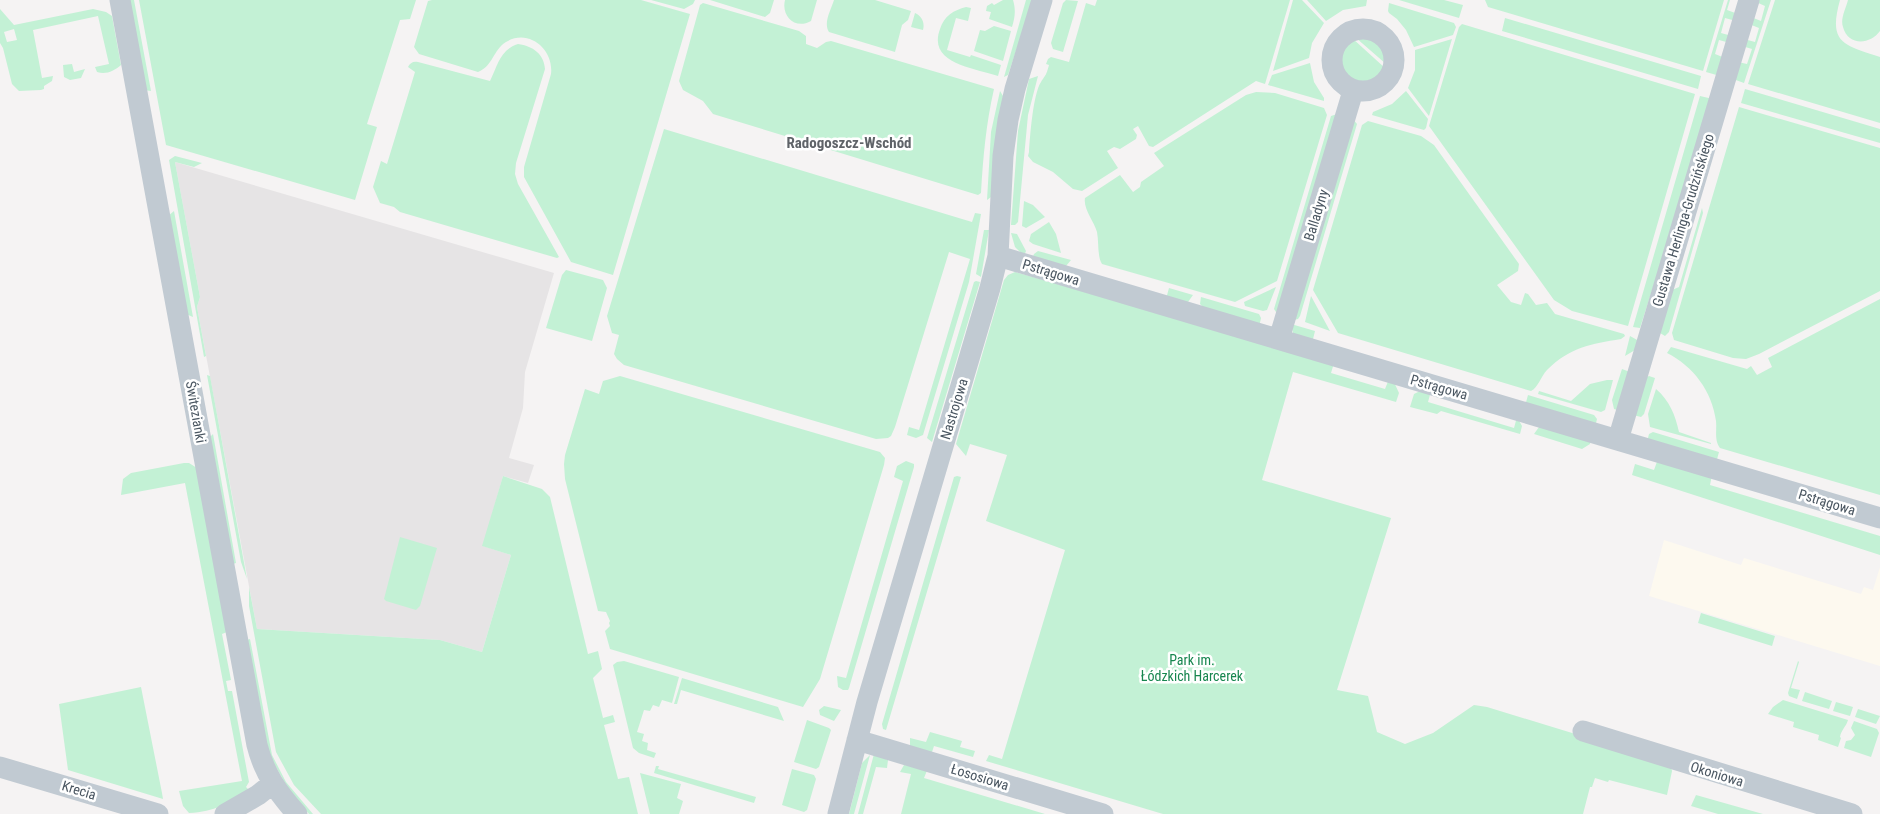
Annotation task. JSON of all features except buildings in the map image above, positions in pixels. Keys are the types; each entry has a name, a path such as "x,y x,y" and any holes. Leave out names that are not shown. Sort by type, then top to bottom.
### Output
{"street":[{"name":"Świtezianki","path":"120,0 257,744 264,767 272,784 297,814"},
{"name":"Nastrojowa","path":"838,814 870,692 990,288 998,256 1003,156 1008,120 1015,89 1042,0"},
{"name":"Gustawa Herlinga-Grudzińskiego","path":"1618,440 1749,0"},
{"name":"Balladyny","path":"1279,339 1353,91"},
{"name":"Pstrągowa","path":"998,256 1880,518"},
{"name":"Okoniowa","path":"1583,731 1852,814"},
{"name":"Łososiowa","path":"857,740 1103,814"},
{"name":"Krecia","path":"0,767 158,814"},
{"path":"225,814 258,796 272,784"}],"shaded area":[{"path":"175,162 554,273 525,372 523,408 509,458 534,465 528,483 503,476 483,546 511,555 482,652 440,640 257,629 197,307 200,297"},
{"path":"1664,540 1741,565 1744,558 1861,594 1864,587 1873,590 1880,567 1880,666 1649,596"}],"green space":[{"path":"129,0 134,0 151,91 144,90"},
{"path":"139,0 416,0 410,19 400,20 367,124 377,127 355,200 166,145"},
{"path":"641,0 690,14 613,275 571,262 524,177 524,167 551,74 551,65 544,50 531,40 515,38 502,45 487,66 478,72 419,54 414,47 428,1"},
{"path":"651,0 695,0 693,4 684,9"},
{"path":"710,0 774,0 770,13 765,17"},
{"path":"785,0 817,0 811,21 800,24 790,20 785,11"},
{"path":"834,0 875,0 911,11 908,20 902,25 895,52 829,32 827,21"},
{"path":"1003,0 1013,0 1015,14 1012,27 989,19 991,12 986,11 987,6 992,3 994,5"},
{"path":"1026,0 1033,0 1008,75 1004,77"},
{"path":"1066,0 1078,1 1063,52 1053,49 1051,43 1063,3"},
{"path":"1097,0 1290,0 1265,84 1256,81 1153,147 1149,146 1138,126 1133,129 1137,135 1136,139 1120,149 1114,147 1107,151 1118,168 1082,191 1073,189 1053,172 1033,162 1028,156 1036,96 1049,65 1046,64 1048,59 1051,57 1069,62 1086,3 1095,6"},
{"path":"1293,0 1302,0 1324,23 1312,43 1309,58 1273,71"},
{"path":"1307,0 1367,0 1366,6 1343,10 1326,21"},
{"path":"1399,0 1444,0 1463,5 1459,18"},
{"path":"1485,0 1724,0 1703,71 1488,7"},
{"path":"1728,0 1730,0 1727,10 1738,14 1736,21 1725,18 1721,33 1732,36 1730,43 1719,40 1715,54 1725,58 1720,76 1706,72"},
{"path":"1756,0 1771,0 1744,83 1733,79 1738,62 1747,64 1752,49 1742,46 1744,39 1755,42 1759,28 1749,24 1751,17 1761,21 1765,6 1756,2"},
{"path":"1775,0 1840,0 1836,25 1842,40 1856,49 1880,57 1880,123 1748,84"},
{"path":"1848,0 1880,0 1880,31 1876,36 1865,41 1849,38 1842,21"},
{"path":"703,3 799,31 806,36 806,44 817,48 831,41 994,89 985,141 981,193 978,195 713,114 703,101 683,90 679,81 700,5"},
{"path":"1389,3 1454,23 1456,27 1453,35 1414,47 1406,30 1389,13"},
{"path":"966,7 971,8 968,21 956,18 947,50 970,57 971,55 1001,65 998,76 956,63 940,50 938,41 944,20 957,10"},
{"path":"0,9 14,25 93,9 106,12 112,16 121,65 110,72 97,72 95,67 109,64 98,16 33,30 42,78 53,76 52,81 41,90 19,91 12,84 0,43","holes":["14,29 17,40 7,42 4,32"]},
{"path":"915,13 922,20 923,30 911,27"},
{"path":"1505,18 1701,76 1698,89 1502,31"},
{"path":"1462,24 1695,94 1628,326 1572,311 1554,300 1429,126 1459,27"},
{"path":"994,26 1011,31 1003,61 974,51 980,30 985,31"},
{"path":"1363,35 1377,41 1381,45 1386,53 1386,64 1355,37"},
{"path":"1352,38 1385,68 1377,79 1367,84 1357,83 1348,78 1341,70 1338,60 1342,49"},
{"path":"1452,39 1429,116 1408,88 1415,70 1415,50"},
{"path":"518,44 537,52 542,59 545,69 516,163 515,174 518,184 559,257 557,258 400,212 394,207 380,203 373,187 381,161 387,164 415,72 408,67 410,64 418,62 490,81 503,54"},
{"path":"1310,63 1314,82 1324,101 1268,85 1272,75"},
{"path":"72,64 74,72 85,69 81,78 70,80 64,77 63,65"},
{"path":"1038,76 1028,115 1018,222 1015,225 1011,225 1018,131 1029,79"},
{"path":"1745,89 1880,129 1880,143 1741,103"},
{"path":"1000,91 1003,96 991,197 987,200 991,132"},
{"path":"1406,91 1428,119 1424,130 1372,115 1373,112 1392,104"},
{"path":"1256,92 1275,93 1324,108 1327,115 1277,281 1235,302 1102,264 1100,261 1097,232 1086,206 1085,198 1120,175 1133,192 1140,187 1141,182 1164,166 1154,153 1246,95"},
{"path":"1700,96 1713,99 1640,328 1633,327"},
{"path":"1739,107 1880,148 1880,291 1746,359 1733,358 1674,340 1672,333"},
{"path":"1337,114 1278,315 1274,309 1331,116"},
{"path":"1353,119 1357,124 1300,316 1294,320"},
{"path":"1368,121 1421,136 1434,145 1519,264 1518,271 1497,285 1511,302 1521,305 1525,293 1528,294 1536,305 1547,303 1555,314 1624,334 1625,336 1621,339 1581,348 1564,356 1547,370 1536,387 1531,391 1338,333 1313,290 1362,125"},
{"path":"664,129 972,222 975,213 981,214 969,282 923,435 916,438 907,435 909,427 919,430 970,259 949,252 895,427 888,438 876,439 624,365 617,359 614,354 619,335 612,333 607,316"},
{"path":"175,156 202,163 194,167 175,162 200,297 197,307 206,356 204,357 169,160"},
{"path":"1024,201 1033,205 1045,217 1026,228 1022,226"},
{"path":"1702,208 1703,213 1669,332 1665,336 1660,333 1670,291 1679,287"},
{"path":"174,211 193,317 186,314 168,216"},
{"path":"1049,222 1056,234 1061,253 1029,241 1031,234"},
{"path":"984,230 989,230 981,277 976,274"},
{"path":"1011,233 1017,234 1026,251 1024,256 1015,247"},
{"path":"1038,251 1071,260 1066,266 1032,259"},
{"path":"566,270 603,280 607,288 592,341 546,328 562,275"},
{"name":"Park im. Łódzkich Harcerek","path":"1015,272 1334,363 1331,373 1385,389 1389,379 1393,380 1399,393 1396,402 1293,372 1262,480 1391,518 1337,690 1368,696 1377,732 1405,744 1433,733 1474,705 1487,707 1670,763 1672,771 1667,795 1595,778 1592,787 1590,787 1583,814 1163,814 986,761 989,755 1002,759 1065,550 986,521 1007,455 970,444 966,456 956,444 1004,280 1008,275"},
{"path":"974,282 980,282 932,442 927,438"},
{"path":"1276,287 1267,310 1263,311 1245,306 1244,302"},
{"path":"1169,288 1193,295 1188,302 1166,299"},
{"path":"1311,296 1330,331 1305,322"},
{"path":"1201,297 1259,314 1261,318 1259,327 1203,307 1200,304"},
{"path":"1880,299 1880,495 1720,448 1716,438 1714,410 1706,390 1693,372 1667,353 1671,347 1747,369 1751,366 1757,375 1772,367 1768,358"},
{"path":"1291,324 1315,331 1312,343 1293,333"},
{"path":"1630,336 1639,341 1635,350 1625,356"},
{"path":"1622,369 1630,372 1621,411 1614,409 1612,400"},
{"path":"207,375 210,376 247,579 241,562"},
{"path":"620,376 880,452 885,458 820,679 803,707 610,649 605,631 610,626 610,621 606,612 598,611 565,479 564,464 585,389 599,394 603,381"},
{"path":"1649,376 1655,378 1644,414 1641,417 1633,415 1645,378"},
{"path":"1613,380 1605,410 1601,412 1538,394 1539,391 1571,401 1590,384"},
{"path":"1656,389 1665,398 1671,409 1679,432 1711,444 1650,427 1648,414"},
{"path":"1420,391 1431,391 1428,402 1514,428 1517,417 1522,426 1520,434 1441,411 1437,414 1410,407 1414,394"},
{"path":"1528,395 1594,415 1597,419 1595,427 1525,406"},
{"path":"1539,427 1591,439 1590,444 1582,449 1534,434"},
{"path":"1653,432 1719,452 1716,463 1647,442 1649,434"},
{"path":"213,434 236,563 233,564 209,438"},
{"path":"1658,459 1712,475 1710,485 1880,536 1880,555 1632,475 1635,464 1654,470"},
{"path":"906,461 914,464 914,467 849,688 848,690 843,690 838,687 837,676 846,678 903,481 894,477 897,466"},
{"path":"189,463 197,468 227,632 222,634 231,680 226,681 228,691 232,691 249,782 246,787 249,790 228,803 214,809 189,813 183,806 179,791 242,781 185,483 121,495 123,479 131,473"},
{"path":"503,476 542,489 550,497 588,654 598,651 602,669 593,678 603,718 613,715 615,722 604,725 618,779 629,777 638,814 321,814 294,785 276,752 249,606 249,587 257,629 440,640 482,652 511,555 482,546"},
{"path":"954,477 961,477 886,730 883,729 882,724"},
{"path":"400,537 437,548 420,606 416,610 384,599"},
{"path":"1701,613 1775,636 1772,646 1698,623"},
{"path":"250,639 272,755 286,782 313,814 309,814 292,795 269,755 247,640"},
{"path":"624,661 679,677 672,703 662,700 659,707 653,705 650,711 644,710 637,732 644,734 642,741 648,743 647,750 656,753 654,758 639,753 633,748 613,665"},
{"path":"1798,661 1791,688 1800,690 1797,699 1789,696 1788,693"},
{"path":"682,678 778,707 784,721 681,690 677,704 674,704"},
{"path":"141,687 163,799 68,770 59,704"},
{"path":"1805,692 1832,701 1829,709 1802,701"},
{"path":"1783,700 1848,720 1840,737 1838,747 1818,740 1819,735 1793,727 1794,722 1768,714 1773,707"},
{"path":"1836,702 1853,707 1850,716 1833,711"},
{"path":"824,706 841,710 834,721 820,715 819,710"},
{"path":"1858,709 1880,716 1876,724 1855,717"},
{"path":"807,720 831,730 819,767 816,769 794,762"},
{"path":"1854,721 1877,729 1879,733 1871,757 1844,748 1846,741 1851,740 1855,735 1851,728"},
{"path":"930,732 962,741 960,747 975,751 973,757 934,746 931,755 910,747 910,738 926,742"},
{"path":"874,754 888,760 887,768 876,767 863,814 858,814"},
{"path":"870,755 854,814 849,814 862,763"},
{"path":"904,765 928,768 924,778 1045,814 901,814 911,774 900,772"},
{"path":"656,766 659,766 658,769 756,797 754,803 654,773"},
{"path":"792,769 814,775 816,779 807,810 804,812 782,805"},
{"path":"640,773 681,784 677,798 683,801 679,814 650,814"},
{"path":"1696,795 1763,814 1718,814 1691,806"}],"district":[{"name":"Radogoszcz-Wschód","path":"849,143"}]}
